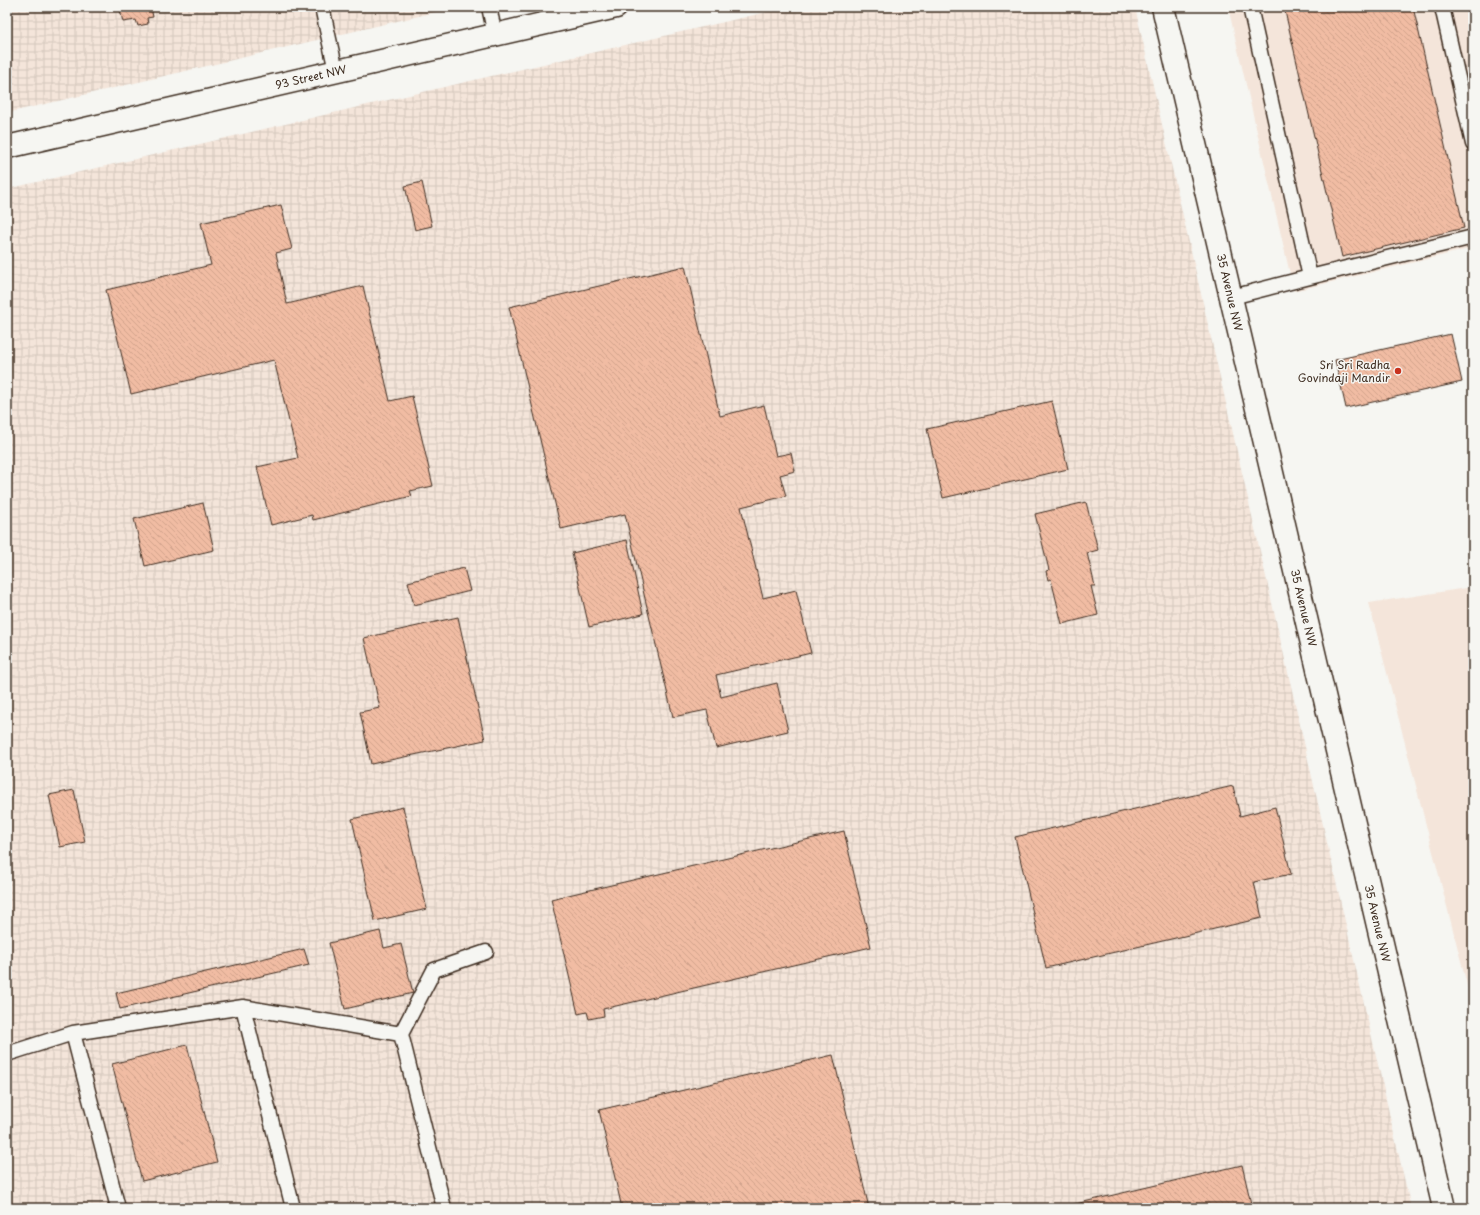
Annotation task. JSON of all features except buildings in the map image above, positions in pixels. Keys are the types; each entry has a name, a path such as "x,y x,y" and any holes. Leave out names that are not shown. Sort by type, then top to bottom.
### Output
{"street":[{"name":"93 Street NW","path":"7,147 616,7"},
{"name":"35 Avenue NW","path":"1163,7 1444,1208"}],"lane":[{"path":"322,7 336,71"},
{"path":"489,7 495,35"},
{"path":"1250,7 1310,277"},
{"path":"1442,7 1473,144"},
{"path":"1232,297 1473,237"},
{"path":"444,1208 402,1034 434,970 486,952"},
{"path":"7,1054 73,1033 244,1006 402,1034"},
{"path":"244,1006 293,1208"},
{"path":"73,1033 118,1208"}],"shaded area":[{"path":"7,7 457,7 7,113"},
{"path":"788,7 1135,7 1411,1208 7,1208 7,189"},
{"path":"1228,7 1473,7 1473,248 1294,291"},
{"path":"1473,587 1473,1008 1369,603"}],"place":[{"name":"Sri Sri Radha Govindaji Mandir","path":"1398,371"}]}
